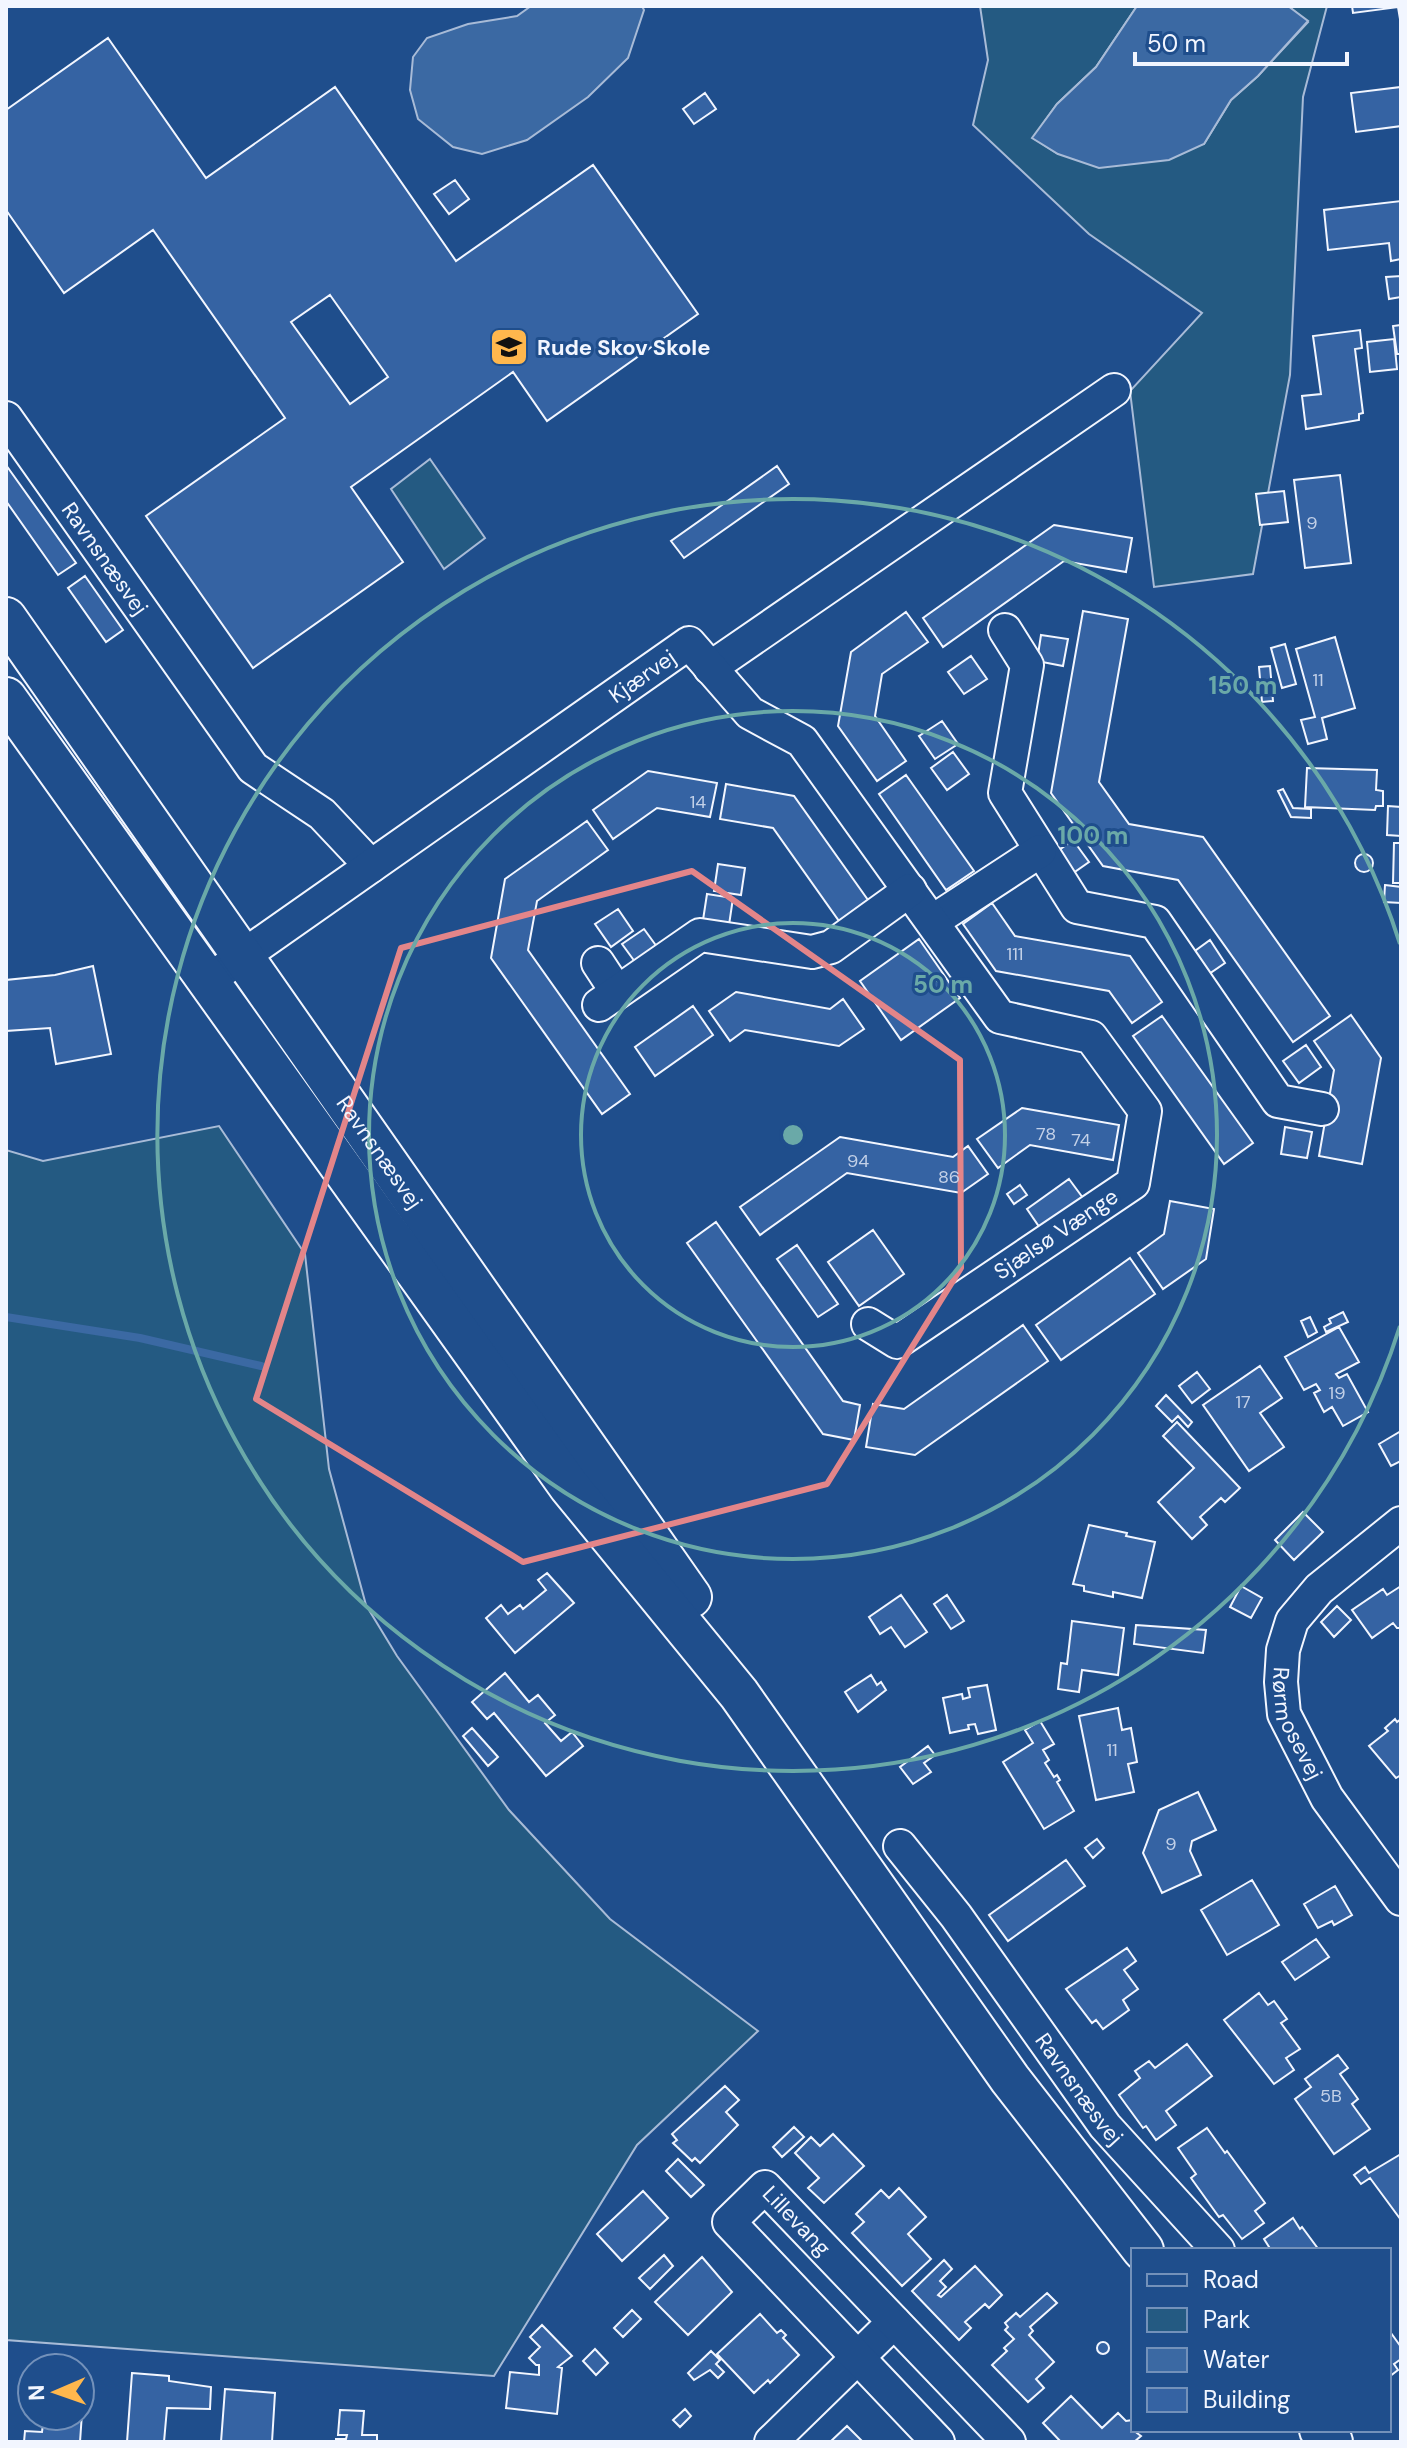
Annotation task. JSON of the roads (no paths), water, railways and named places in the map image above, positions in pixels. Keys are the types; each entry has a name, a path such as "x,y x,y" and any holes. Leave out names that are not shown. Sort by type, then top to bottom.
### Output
{"main road":[{"name":"Ravnsnæsvej","path":"6,618 692,1599 739,1694"},
{"name":"Ravnsnæsvej","path":"6,698 569,1486 739,1694 1010,2079 1141,2248"}],"street":[{"name":"Kjærvej","path":"206,981 689,643 710,668 1114,390"},
{"name":"Ravnsnæsvej","path":"6,418 253,768 322,814 371,866"},
{"path":"1005,630 1027,665 1005,793 1077,907 1155,922 1278,1101 1322,1109"},
{"name":"Sjælsø Vænge","path":"710,668 750,713 802,741 1000,1017 1091,1037 1145,1111 1133,1183 897,1342 868,1324"},
{"path":"933,921 1040,851"},
{"path":"598,963 608,998 700,935 812,952 831,947 910,890"},
{"name":"Rørmosevej","path":"1401,1523 1319,1589 1292,1621 1283,1650 1281,1682 1284,1714 1327,1798 1401,1899"},
{"name":"Ravnsnæsvej","path":"900,1846 956,1916 1105,2126 1216,2248"},
{"path":"916,1945 956,1916"},
{"name":"Lillevang","path":"938,2442 729,2222 765,2187 1009,2442"},
{"path":"771,2442 894,2322"}],"water":[{"path":"531,6 642,6 644,10 628,58 588,97 527,140 482,154 453,147 418,119 410,90 413,57 427,38 468,24 517,16"},
{"path":"1137,6 1288,6 1308,21 1258,76 1231,100 1204,144 1169,160 1099,168 1058,154 1032,138 1057,104 1096,67"}],"waterway":[{"path":"6,1317 140,1338 261,1366"}],"place":[{"name":"Rude Skov Skole","path":"509,347"}]}
